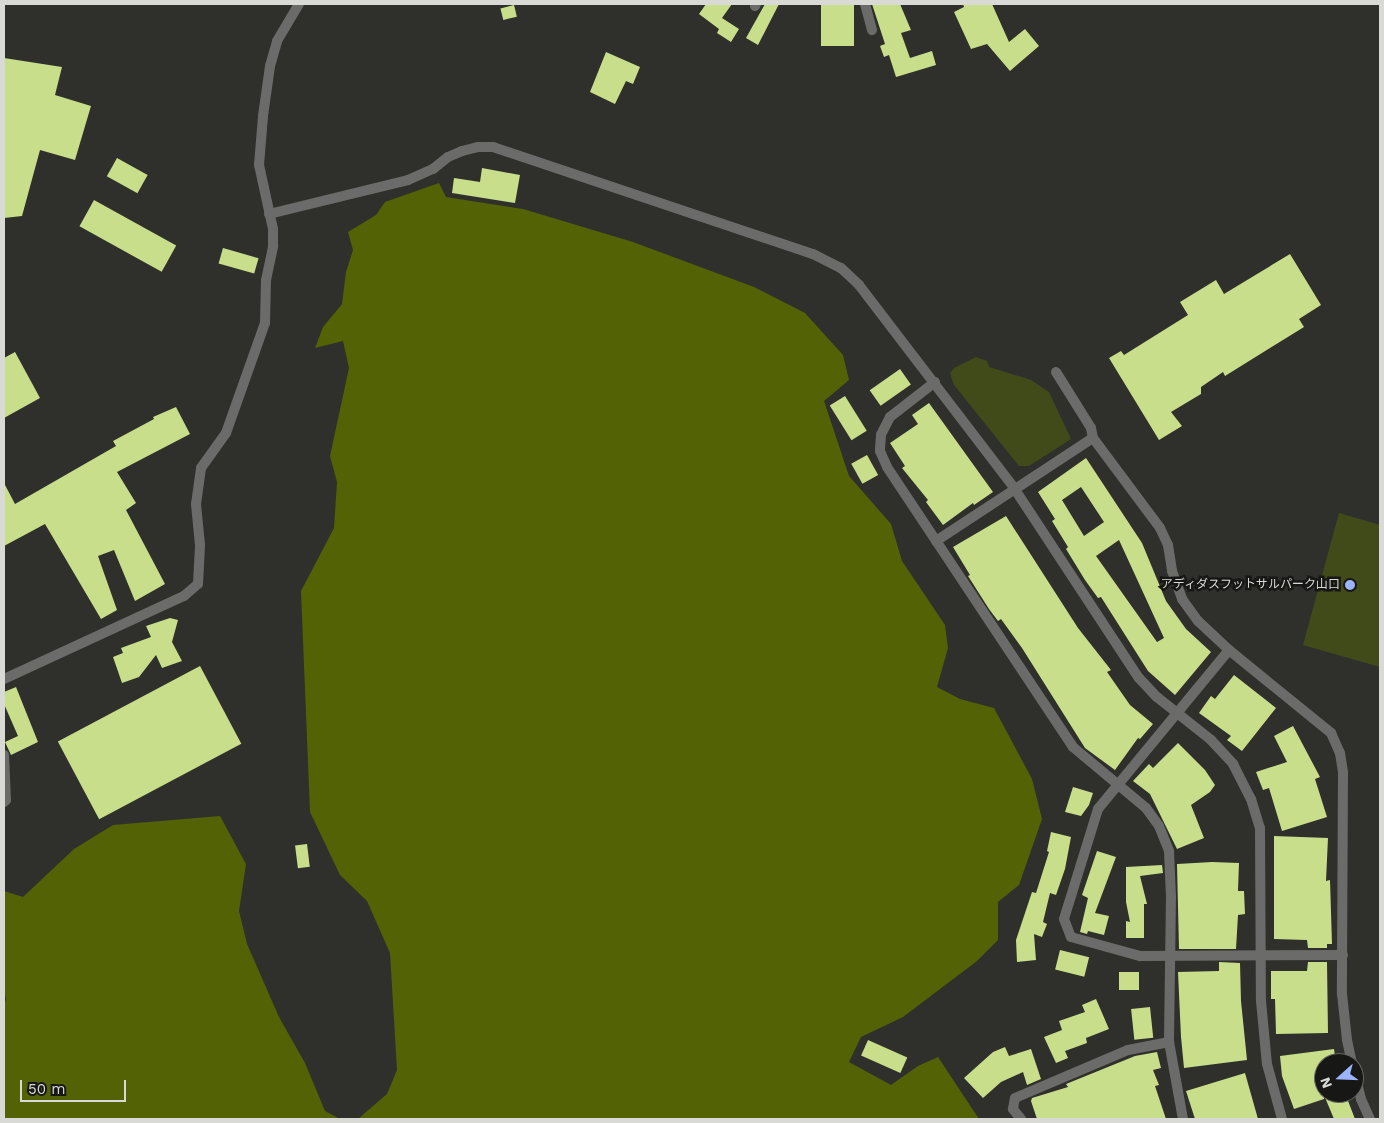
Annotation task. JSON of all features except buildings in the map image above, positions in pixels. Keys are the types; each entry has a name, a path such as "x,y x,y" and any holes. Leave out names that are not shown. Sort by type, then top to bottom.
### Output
{"street":[{"path":"4,679 184,596 198,584 200,545 196,504 202,468 226,433 265,323 266,280 273,246 273,230 259,165 270,66 277,41 299,4"},
{"path":"865,4 872,30"},
{"path":"269,214 408,180 433,169 462,151 478,147 493,147 813,254 841,268 859,285 935,382 1014,488 1139,678 1176,712 1211,740 1233,764 1251,798 1260,828 1261,1001 1267,1064 1282,1119"},
{"path":"1056,372 1091,428 1093,438 1160,528 1168,545 1172,571 1182,599 1198,621 1229,650 1331,733 1340,753 1343,773 1342,994 1346,1040 1349,1053"},
{"path":"935,382 890,418 881,435 880,451 887,467 1073,747 1146,808 1159,826 1169,851 1171,896 1169,1042 1183,1119"},
{"path":"936,541 1014,488 1093,438"},
{"path":"1229,650 1176,712 1119,786 1098,809 1064,919 1071,937 1140,956 1343,955"},
{"path":"4,755 6,800 4,802"},
{"path":"1021,1119 1013,1109 1015,1098 1128,1050 1169,1042"},
{"path":"1363,1103 1370,1119"}],"green space":[{"path":"439,183 446,197 523,209 633,242 754,287 805,313 843,355 849,380 824,401 849,476 891,524 902,561 945,625 948,648 937,687 960,699 994,708 1032,779 1042,819 1019,885 998,902 998,940 977,961 903,1017 861,1037 849,1062 891,1085 918,1066 938,1057 979,1119 358,1119 387,1094 397,1070 390,953 367,901 340,875 310,812 301,591 334,528 337,482 330,456 349,368 343,341 315,348 323,327 342,304 346,272 353,250 348,232 376,215 385,202"},
{"path":"976,357 987,361 989,367 1031,380 1049,392 1071,439 1029,466 1019,466 954,385 950,373 954,368"},
{"name":"アディダスフットサルパーク山口","path":"1339,513 1380,525 1380,667 1303,645"},
{"path":"220,816 246,864 239,911 247,944 279,1017 305,1063 325,1111 340,1119 4,1119 4,1005 6,999 4,991 4,891 23,897 74,849 113,825"}],"place":[{"name":"アディダスフットサルパーク山口","path":"1350,585"}]}
